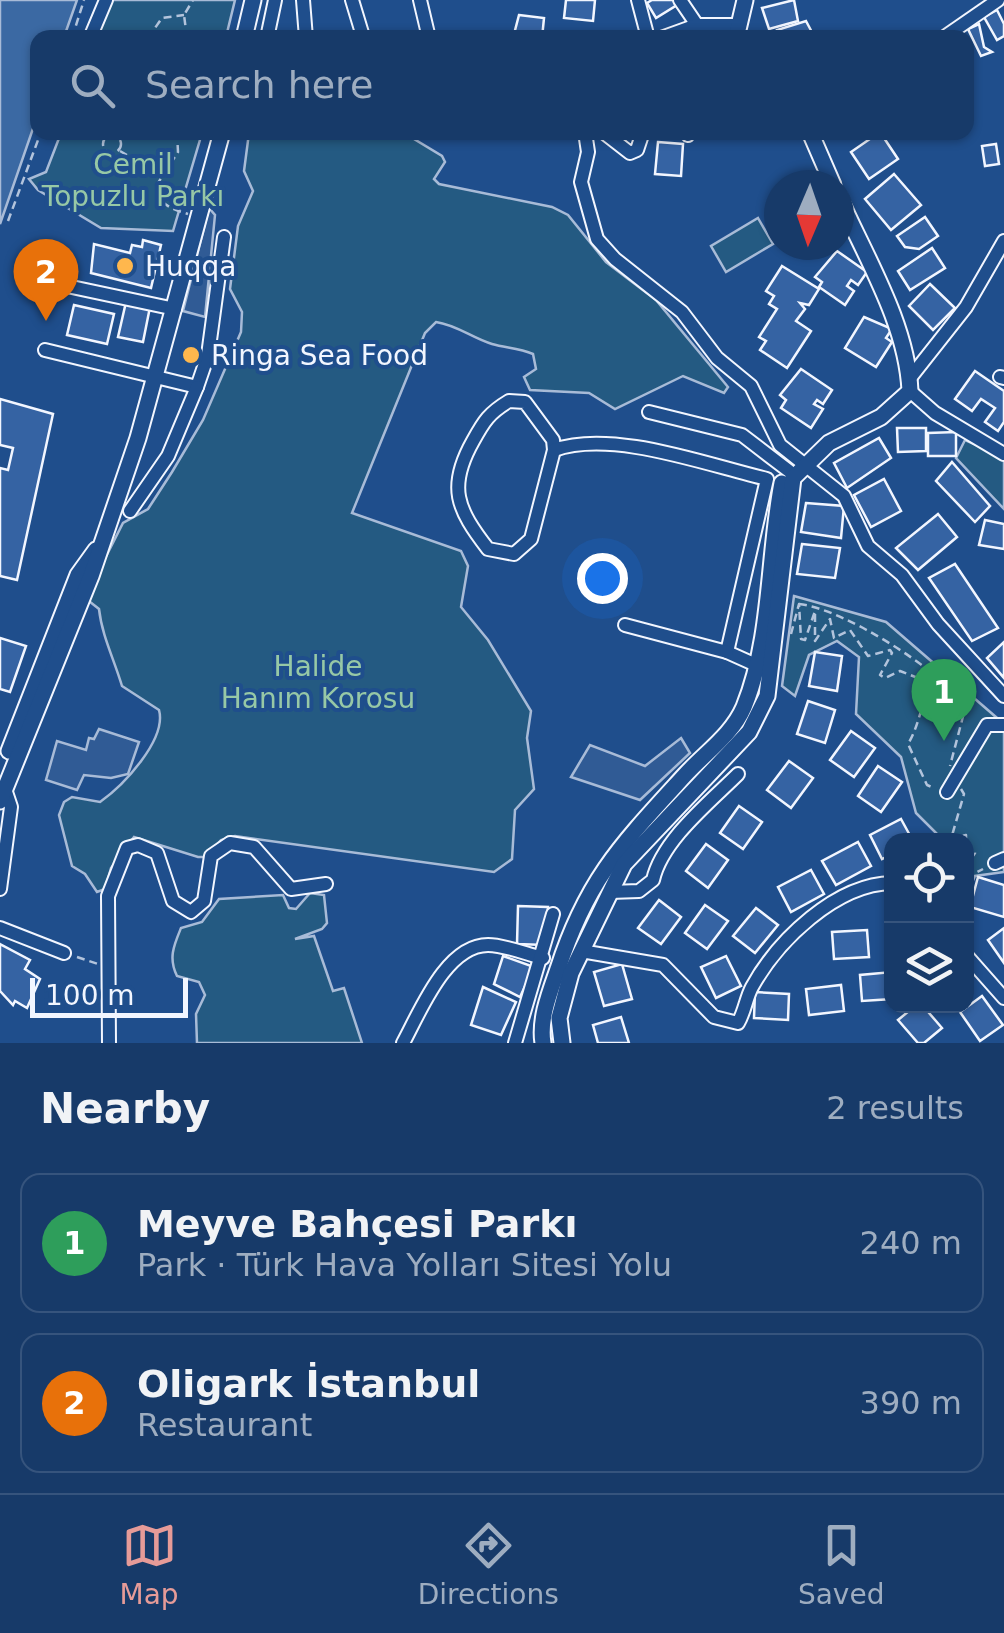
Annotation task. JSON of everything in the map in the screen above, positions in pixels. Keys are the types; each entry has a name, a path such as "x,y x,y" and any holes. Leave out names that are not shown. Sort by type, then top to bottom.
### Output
{"main road":[{"path":"246,30 253,0"},
{"path":"736,30 744,0"},
{"path":"1,787 78,574 96,550 158,376 220,140"},
{"path":"814,140 827,170"},
{"path":"561,1039 561,1006 581,951 624,864 749,732 767,696 764,669 773,526 782,482 845,426 881,417 910,384 892,316 854,231"},
{"path":"541,1040 550,992 581,903 638,827 723,739 764,669"},
{"path":"541,1040 552,1030 561,1039"}],"street":[{"path":"93,30 106,0"},
{"path":"269,30 275,0"},
{"path":"303,0 305,30"},
{"path":"352,0 361,30"},
{"path":"420,0 427,30"},
{"path":"638,0 646,30"},
{"path":"680,0 696,25"},
{"path":"955,30 998,0"},
{"path":"683,30 696,25 729,30"},
{"path":"586,140 588,152 581,182 596,239 615,260 682,312 717,358 751,386 780,445 796,466"},
{"path":"613,140 630,154 637,150 640,140"},
{"path":"130,511 168,456 197,387 208,355 224,238"},
{"path":"1004,241 966,306 910,384 935,414 1004,454"},
{"path":"67,286 175,309"},
{"path":"45,350 197,387"},
{"path":"509,402 525,402 553,440 554,450 530,539 514,554 488,549 464,516 457,491 458,466 488,413 509,402"},
{"path":"649,412 742,435 844,496 868,546 902,575 938,624 1004,696"},
{"path":"554,450 572,444 622,446 767,479 727,652"},
{"path":"624,624 727,652 764,669"},
{"path":"948,792 986,726 1004,725"},
{"path":"610,892 639,891 653,880 656,868 696,816 738,774"},
{"path":"0,889 11,807 1,787"},
{"path":"109,1043 108,896 118,861 132,845 157,853 172,900 191,912 204,902 210,856 230,843 254,846 290,888 326,884"},
{"path":"581,951 663,965 714,1017 738,1023 751,989 783,945 821,911 870,884 884,884"},
{"path":"515,1043 553,914"},
{"path":"0,928 64,953"},
{"path":"403,1043 442,976 467,950 488,945 543,958"},
{"path":"974,964 1004,998"}],"path":[{"path":"75,30 84,0"},
{"path":"187,30 184,15 193,0"},
{"path":"154,30 162,18 184,15"},
{"path":"8,220 38,140"},
{"path":"105,140 105,150 119,150 161,175"},
{"path":"119,150 120,140"},
{"path":"180,140 181,144 156,186 157,197 169,208 199,218"},
{"path":"791,634 798,604"},
{"path":"798,604 822,606 858,624 950,685 966,705 948,762 964,794 953,833"},
{"path":"798,604 801,639 805,640 815,610 815,641 830,619 834,638 850,630 868,656 890,650 880,674 885,678 900,671 933,684 921,702 918,729 908,744 927,786 936,789 955,779"},
{"path":"974,874 999,861"},
{"path":"64,953 109,967"}],"green space":[{"path":"107,0 235,0 228,30 99,30"},
{"name":"Cemil Topuzlu Parkı","path":"58,140 200,140 173,231 101,228 38,190 29,179 46,172"},
{"name":"Halide Hanım Korosu","path":"248,140 416,140 442,156 445,162 434,179 439,184 552,207 568,215 606,262 656,300 728,387 724,393 683,376 615,409 589,393 530,390 524,377 536,369 533,354 523,350 492,344 436,322 425,333 352,513 461,551 468,566 461,607 488,640 531,711 527,738 534,789 515,810 512,859 494,872 235,836 221,840 206,857 134,837 111,868 105,889 97,892 85,874 72,866 59,815 64,802 72,797 100,802 110,794 142,760 160,722 159,710 122,686 99,609 85,598 123,523 148,509 203,420 241,332 242,312 230,289 238,226 253,191 244,171"},
{"path":"758,218 764,228 764,249 726,272 711,246"},
{"path":"965,440 1004,457 1004,509 956,458"},
{"path":"794,596 886,622 1004,724 1004,872 974,878 974,833 936,833 916,813 901,757 856,714 859,657 837,641 809,655 795,696 782,686"},
{"path":"310,893 324,895 327,923 322,929 295,939 314,936 333,991 344,988 362,1043 197,1043 196,1014 205,995 199,982 177,976 174,969 173,952 181,928 202,922 219,899 283,895 289,908 296,909"}],"shaded area":[{"path":"0,0 77,0 66,30 30,30 30,137 0,224"},
{"path":"209,208 215,215 205,317 183,311"},
{"path":"99,729 139,742 128,774 111,778 84,775 77,790 46,780 57,741 86,750 89,738 94,739"},
{"path":"681,738 690,753 640,800 571,777 590,745 645,766"}],"building":[{"path":"566,0 595,0 593,21 564,18"},
{"path":"674,0 677,5 656,18 647,3"},
{"path":"794,0 798,21 769,29 762,8"},
{"path":"997,10 1004,24 1004,36 997,40 984,17"},
{"path":"519,15 544,18 543,30 515,30"},
{"path":"806,21 811,30 777,30"},
{"path":"979,24 984,47 992,52 981,56 974,30 968,29"},
{"path":"868,140 885,140 898,159 869,179 851,152"},
{"path":"658,142 683,144 681,176 655,174"},
{"path":"996,144 999,164 985,166 982,146"},
{"path":"894,174 921,205 891,230 865,199"},
{"path":"925,217 938,236 919,249 905,247 897,236"},
{"name":"Huqqa","path":"143,240 161,245 151,288 91,273 94,244 130,253 132,245 142,247"},
{"path":"932,248 945,268 910,290 898,271"},
{"path":"829,260 850,260 867,272 858,285 851,280 847,286 854,291 845,305 819,287 822,282 815,277"},
{"path":"782,266 819,289 809,305 800,303 805,309 796,321 811,331 787,368 760,350 766,341 759,337 777,309 769,304 774,296 766,291"},
{"path":"930,284 955,308 933,330 909,306"},
{"path":"126,302 150,307 143,342 118,337"},
{"path":"74,305 114,314 107,344 67,335"},
{"path":"864,317 892,329 886,338 892,342 876,367 845,348"},
{"path":"801,369 832,390 823,404 817,400 814,404 823,409 811,428 781,408 786,400 780,395"},
{"path":"975,371 1004,391 1004,422 998,431 985,422 995,408 981,399 972,411 955,399"},
{"path":"0,399 53,414 17,580 0,576 0,468 8,470 13,448 0,445"},
{"path":"897,428 926,428 926,451 898,452"},
{"path":"956,432 956,456 928,456 928,433"},
{"path":"879,438 891,458 847,488 834,463"},
{"path":"952,462 990,506 975,522 936,481"},
{"path":"884,479 901,511 871,527 854,495"},
{"path":"806,503 844,506 841,538 801,532"},
{"path":"938,514 957,537 918,570 896,548"},
{"path":"985,520 1004,524 1004,549 979,545"},
{"path":"802,544 840,548 835,578 797,574"},
{"path":"955,564 998,628 972,641 929,578"},
{"path":"0,638 26,646 10,692 0,689"},
{"path":"1004,642 1004,678 987,658"},
{"path":"815,652 842,656 837,691 809,686"},
{"path":"808,701 835,710 825,743 797,734"},
{"path":"851,731 875,748 854,777 830,760"},
{"path":"789,761 813,778 791,808 767,790"},
{"path":"878,766 902,782 881,812 858,796"},
{"path":"739,806 762,822 743,849 720,833"},
{"path":"901,819 909,833 884,833 882,859 870,835"},
{"path":"858,842 871,866 836,885 822,861"},
{"path":"706,844 728,860 708,888 686,871"},
{"path":"811,870 824,894 791,912 778,887"},
{"path":"978,877 1004,885 1004,917 974,908"},
{"path":"659,900 681,917 661,944 638,928"},
{"path":"705,905 728,921 707,949 685,933"},
{"path":"518,906 548,907 545,945 517,944"},
{"path":"756,908 778,925 755,953 733,936"},
{"path":"1004,928 1004,963 988,940"},
{"path":"867,930 869,957 834,959 832,932"},
{"path":"0,944 30,960 25,969 40,979 27,1008 15,1001 13,1005 0,991"},
{"path":"503,956 534,967 520,997 494,984"},
{"path":"726,956 741,986 716,998 701,967"},
{"path":"622,964 632,999 604,1006 594,972"},
{"path":"884,973 884,1000 862,1001 860,975"},
{"path":"841,985 844,1011 809,1015 806,989"},
{"path":"483,987 516,1002 501,1035 471,1025"},
{"path":"755,992 789,994 788,1020 754,1018"},
{"path":"982,996 1003,1025 980,1041 961,1013 974,1013 974,1002"},
{"path":"906,1013 929,1013 942,1028 924,1043 918,1043 898,1020"},
{"path":"621,1017 629,1043 598,1043 593,1025"}],"place":[{"name":"Huqqa","path":"125,266"},
{"name":"Oligark İstanbul","path":"46,321"},
{"name":"Ringa Sea Food","path":"191,355"},
{"name":"Meyve Bahçesi Parkı","path":"944,741"}]}
